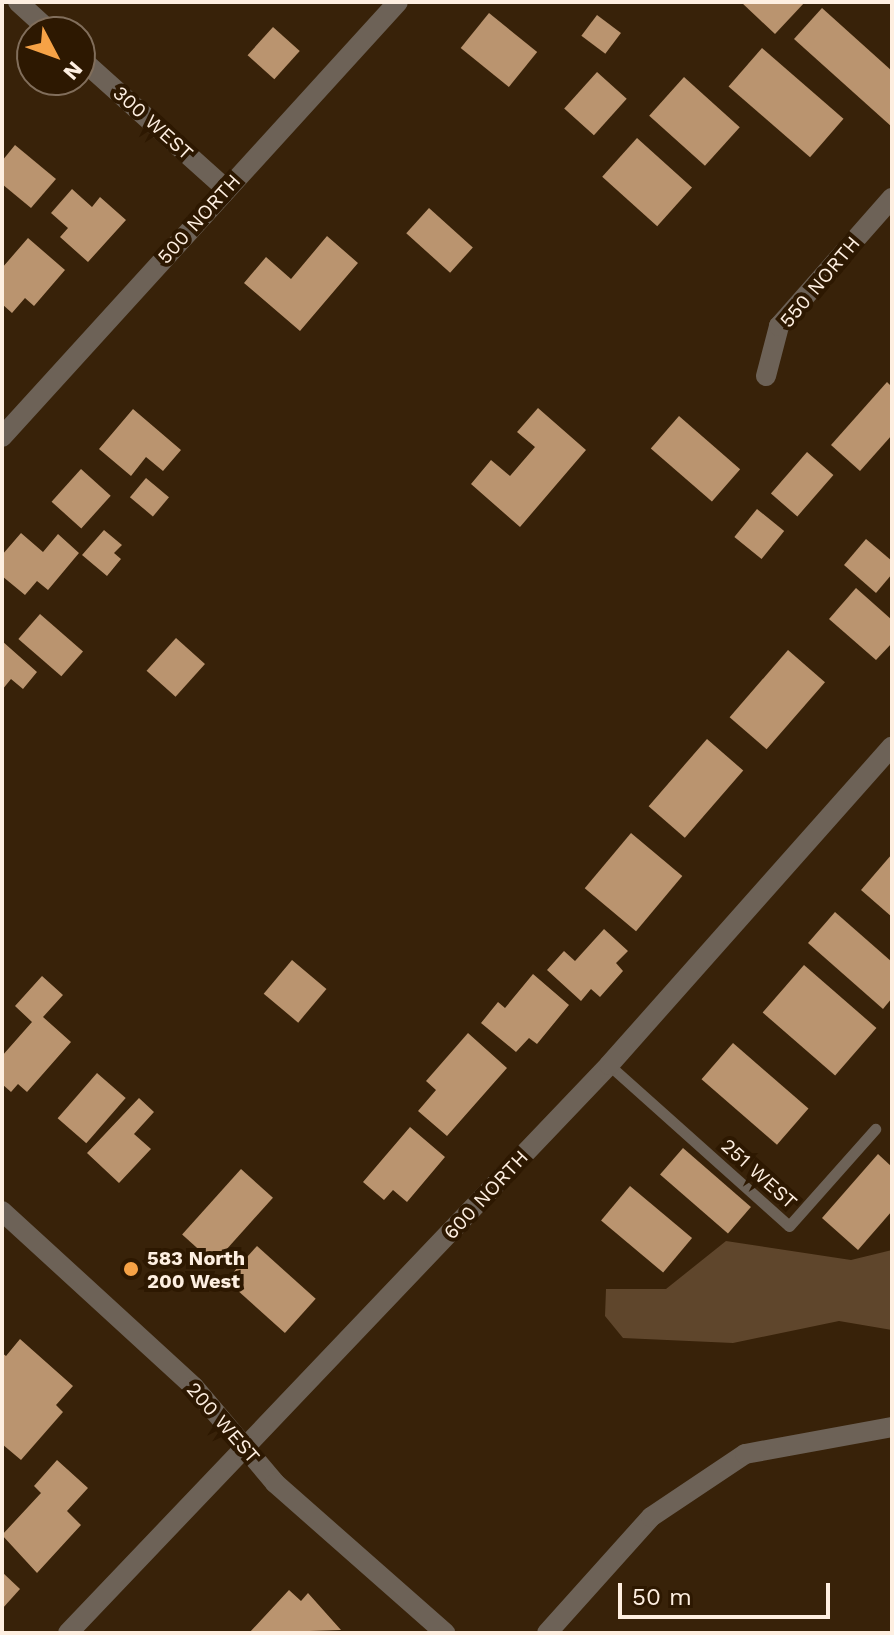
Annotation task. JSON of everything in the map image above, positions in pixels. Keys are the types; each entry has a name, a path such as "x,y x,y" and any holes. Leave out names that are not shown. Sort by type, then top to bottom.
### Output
{"street":[{"path":"18,2 33,16"},
{"name":"500 NORTH","path":"2,437 398,2"},
{"name":"300 WEST","path":"96,72 226,189"},
{"name":"550 NORTH","path":"766,376 779,326 892,198"},
{"name":"600 NORTH","path":"68,1633 246,1451 609,1065 892,747"},
{"name":"200 WEST","path":"2,1211 194,1387 246,1451 445,1633"},
{"path":"547,1633 651,1517 745,1454 892,1427"}],"lane":[{"name":"251 WEST","path":"609,1065 789,1226 875,1129"}],"shaded area":[{"path":"726,1241 851,1260 892,1250 892,1330 839,1321 733,1343 623,1338 605,1316 606,1289 666,1289"}],"building":[{"path":"741,2 805,2 775,34"},
{"path":"822,8 892,71 892,127 794,39"},
{"path":"489,13 537,52 509,87 461,48"},
{"path":"597,15 621,33 605,54 581,36"},
{"path":"273,27 300,51 274,79 248,55"},
{"path":"762,48 844,119 810,157 729,86"},
{"path":"597,72 627,99 594,135 564,108"},
{"path":"684,77 740,127 705,166 649,116"},
{"path":"637,138 692,188 657,226 602,177"},
{"path":"15,145 56,179 31,208 2,184 2,161"},
{"path":"72,189 92,207 100,197 126,220 88,262 60,237 68,228 51,213"},
{"path":"429,208 473,247 450,273 406,233"},
{"path":"327,236 358,263 300,331 244,283 266,257 291,279"},
{"path":"28,238 65,270 34,306 25,298 12,313 2,304 2,268"},
{"path":"887,382 892,387 892,435 860,471 831,445"},
{"path":"538,408 586,450 520,527 471,484 491,460 510,476 535,447 517,432"},
{"path":"133,409 181,450 163,471 146,457 131,476 99,449"},
{"path":"679,416 740,469 712,502 651,448"},
{"path":"807,452 833,475 797,516 771,494"},
{"path":"81,469 111,496 81,528 52,502"},
{"path":"146,478 169,497 153,516 130,497"},
{"path":"757,509 784,531 762,559 734,537"},
{"path":"104,530 122,545 114,553 121,559 107,576 82,555"},
{"path":"21,533 43,552 58,534 79,553 48,590 37,581 25,595 2,576 2,555"},
{"path":"866,539 892,561 892,574 876,593 844,565"},
{"path":"856,588 892,620 892,643 876,660 829,619"},
{"path":"40,614 83,651 61,676 18,639"},
{"path":"176,638 205,664 176,697 147,671"},
{"path":"2,641 37,672 23,689 11,679 2,690"},
{"path":"788,650 825,682 767,749 730,717"},
{"path":"707,739 743,770 685,838 649,806"},
{"path":"631,833 682,876 636,931 585,888"},
{"path":"892,854 892,917 861,890"},
{"path":"835,912 892,962 892,998 883,1009 808,943"},
{"path":"604,929 628,951 616,963 623,971 600,997 591,989 581,1001 547,970 564,951 575,961"},
{"path":"292,960 326,989 298,1023 264,994"},
{"path":"804,965 876,1028 835,1076 763,1013"},
{"path":"533,974 569,1005 537,1044 529,1038 516,1052 481,1023 498,1002 505,1008"},
{"path":"42,976 63,995 43,1017 71,1042 27,1092 18,1084 11,1092 2,1084 2,1056 32,1022 15,1006"},
{"path":"468,1033 507,1068 447,1136 418,1111 436,1090 426,1081"},
{"path":"733,1043 808,1109 777,1145 702,1079"},
{"path":"97,1073 126,1098 86,1143 58,1118"},
{"path":"139,1098 154,1112 134,1134 151,1149 119,1183 87,1153"},
{"path":"410,1127 445,1157 407,1202 393,1190 384,1200 363,1182"},
{"path":"683,1148 751,1207 728,1233 660,1174"},
{"path":"878,1154 892,1167 892,1211 858,1250 822,1218"},
{"path":"241,1169 273,1198 214,1263 182,1234"},
{"path":"630,1186 692,1238 663,1273 601,1220"},
{"path":"257,1246 316,1299 285,1333 226,1280"},
{"path":"20,1339 73,1386 56,1405 63,1412 21,1460 2,1444 2,1353 6,1356"},
{"path":"57,1460 88,1488 67,1511 81,1525 37,1573 2,1535 41,1493 34,1486"},
{"path":"2,1572 20,1589 2,1609"},
{"path":"289,1590 301,1601 308,1593 341,1630 249,1633"}],"place":[{"name":"583 North 200 West","path":"131,1269"}]}
